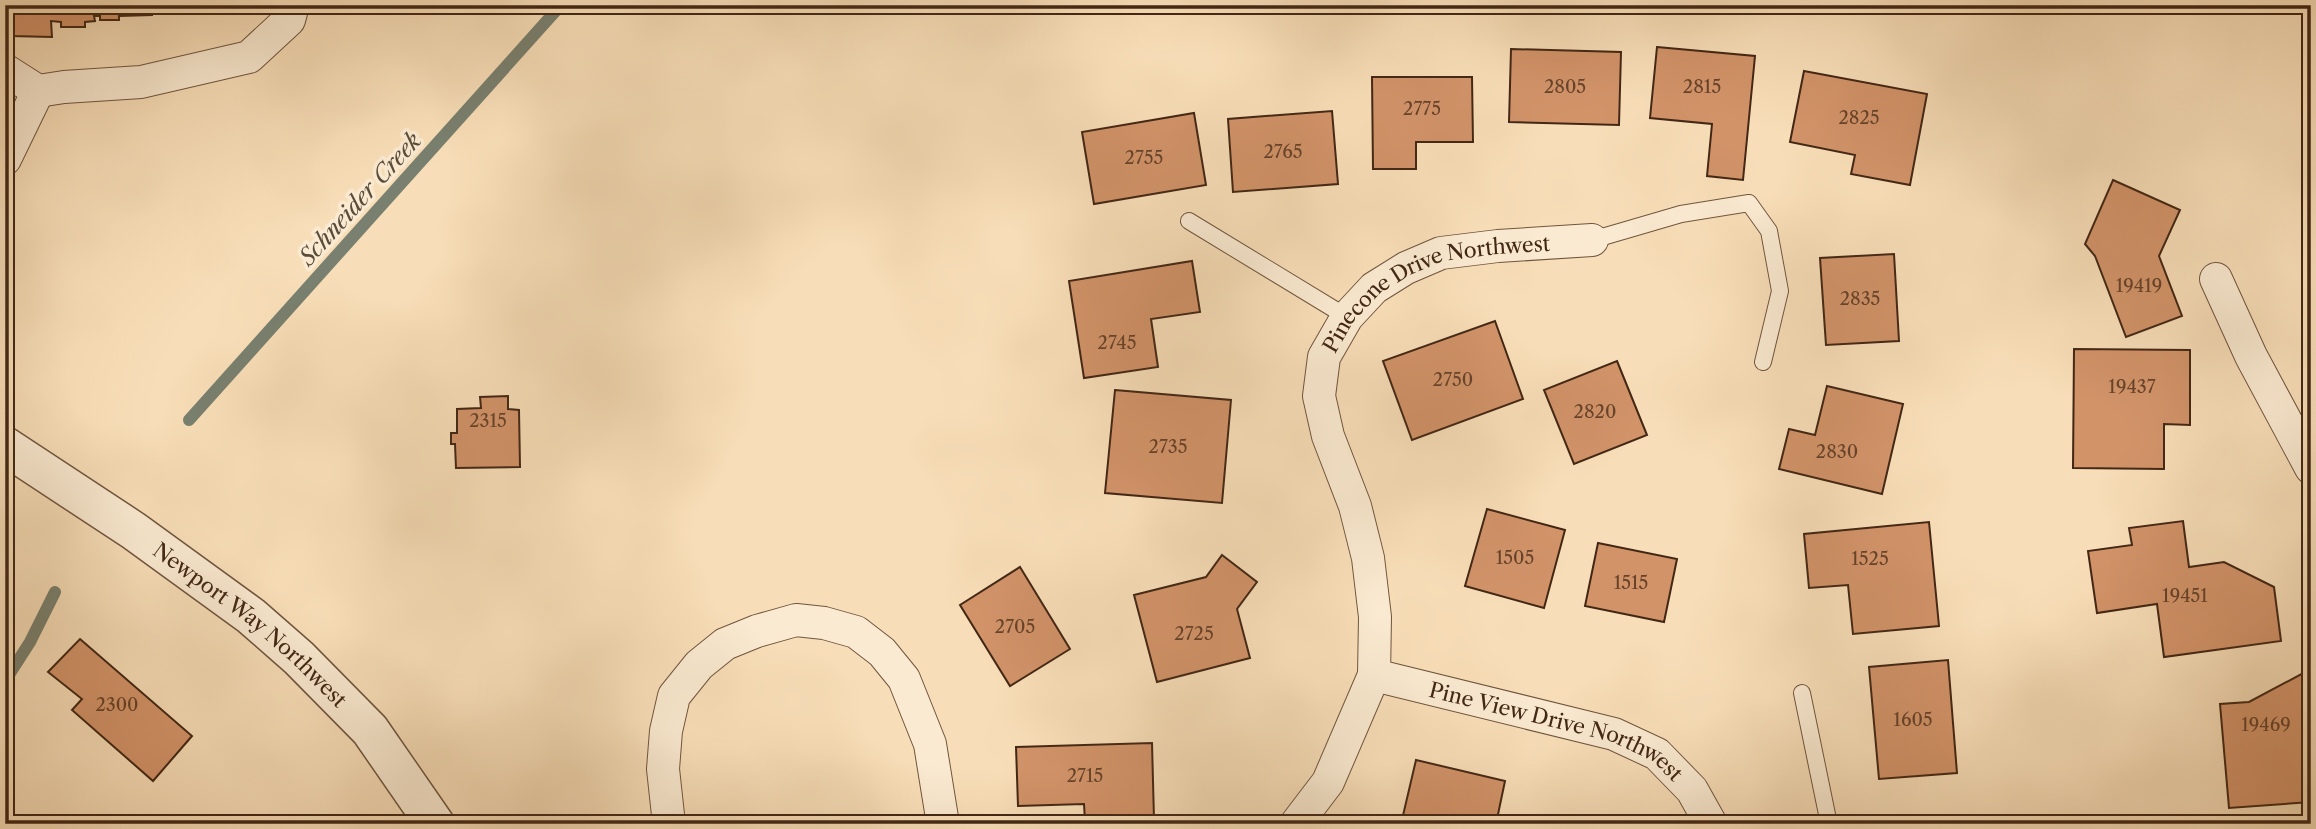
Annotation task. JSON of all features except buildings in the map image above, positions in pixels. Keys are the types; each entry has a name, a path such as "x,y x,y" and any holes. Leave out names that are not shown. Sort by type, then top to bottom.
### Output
{"street":[{"path":"5,70 38,91 141,82 249,57 289,20 293,5"},
{"path":"5,159 38,91"},
{"name":"Pinecone Drive Northwest","path":"1296,824 1328,782 1374,676 1375,617 1368,558 1355,506 1328,436 1319,396 1324,357 1347,317 1374,288 1406,268 1441,253 1592,240"},
{"path":"2216,279 2251,356 2311,468"},
{"name":"Newport Way Northwest","path":"14,454 134,531 251,616 299,658 370,730 435,824"},
{"path":"669,824 663,769 666,732 674,696 699,666 725,644 796,620 824,623 856,632 882,652 904,679 930,744 943,824"},
{"name":"Pine View Drive Northwest","path":"1374,676 1614,734 1657,754 1692,790 1711,824"}],"lane":[{"path":"1592,240 1681,214 1749,203 1769,231 1780,291 1763,362"},
{"path":"1189,221 1347,317"},
{"path":"1802,693 1829,824"}],"waterway":[{"name":"Schneider Creek","path":"189,420 561,5"},
{"name":"Schneider Creek","path":"5,681 30,642 55,592"}]}
